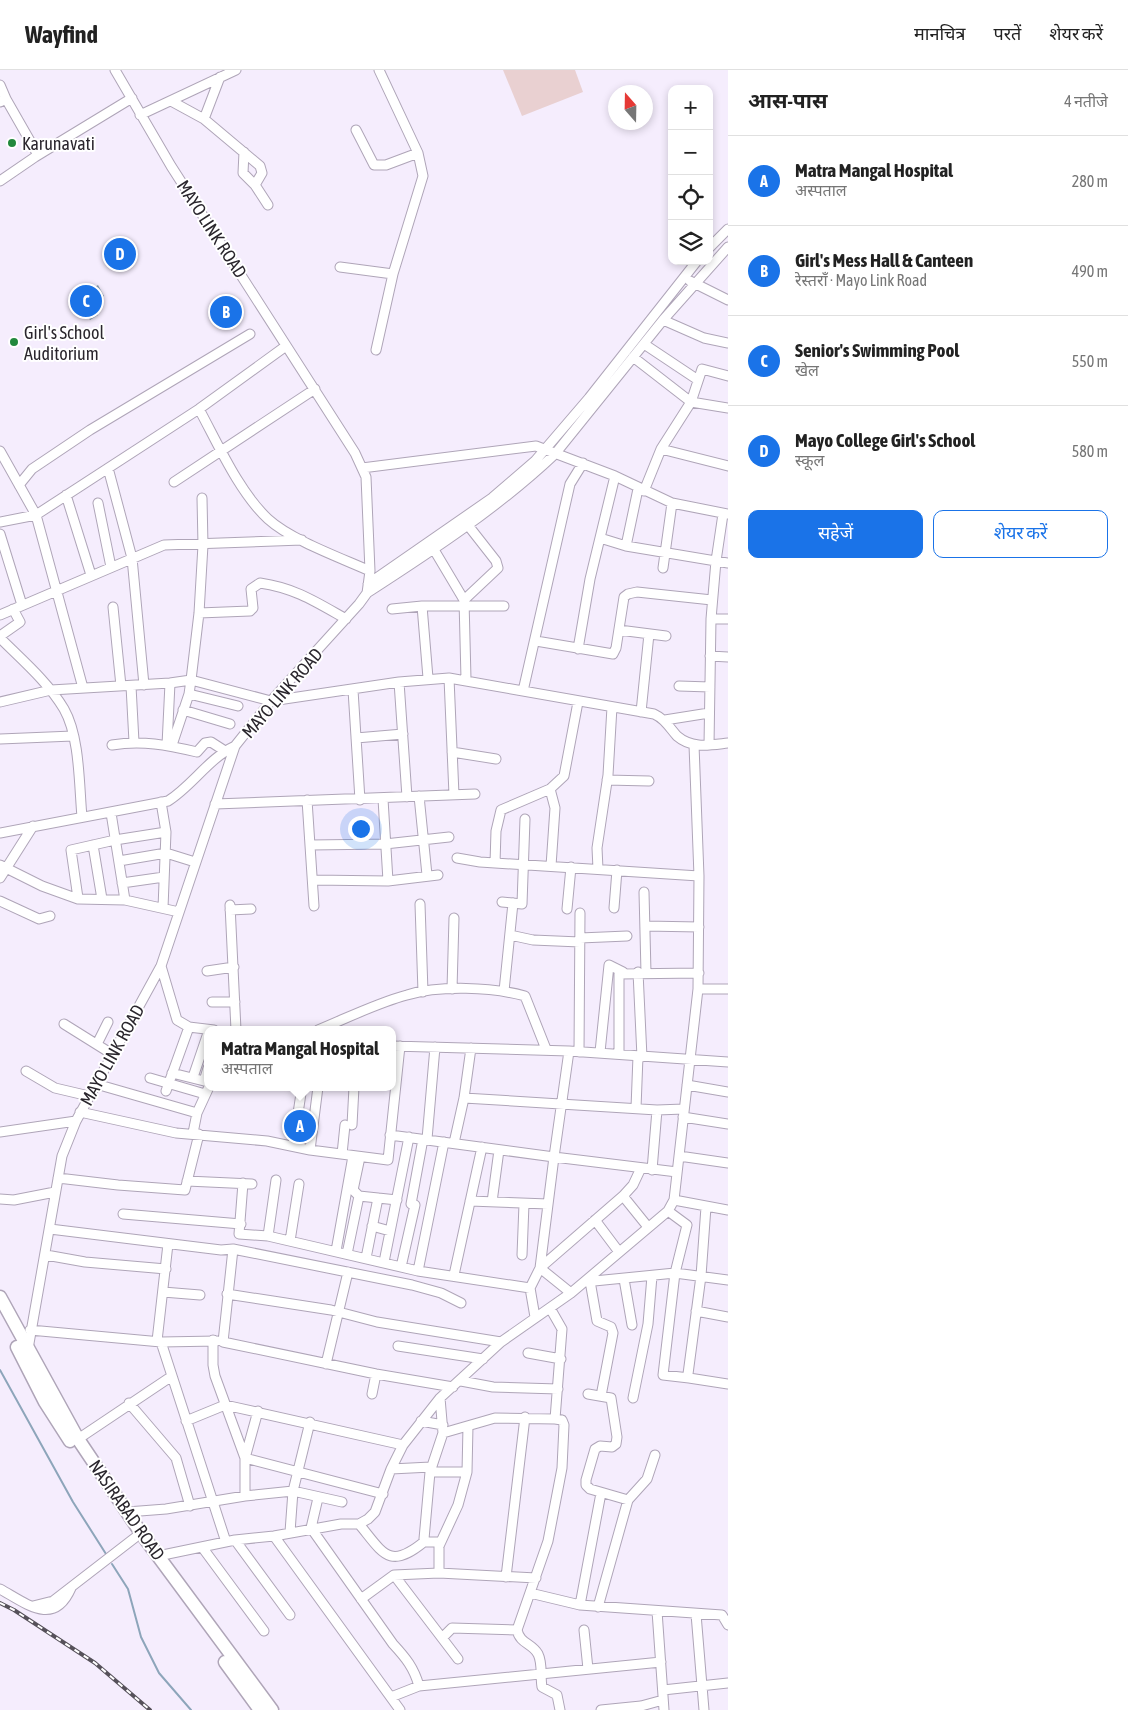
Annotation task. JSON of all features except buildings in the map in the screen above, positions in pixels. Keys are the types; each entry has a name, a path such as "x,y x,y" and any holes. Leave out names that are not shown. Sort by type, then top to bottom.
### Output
{"highway":[{"name":"NASIRABAD ROAD","path":"0,1297 50,1410 139,1535 158,1556 272,1710"},
{"name":"NASIRABAD ROAD","path":"0,1314 127,1512 169,1584 260,1710"}],"street":[{"name":"MAYO LINK ROAD","path":"26,1356 46,1255 62,1156 80,1112 161,966 235,746 271,701 346,619 368,589 370,571 366,477 362,468 315,389 140,115 115,70"},
{"path":"140,115 236,70"},
{"path":"376,350 393,274 422,184 422,168 418,152 379,70"},
{"path":"204,119 220,77"},
{"path":"0,85 3,101 38,155"},
{"path":"0,181 38,155 132,98"},
{"path":"171,101 204,119 261,168 262,173 255,184"},
{"path":"356,130 374,165 386,165 418,152"},
{"path":"244,152 243,172 255,184 268,205"},
{"path":"713,244 728,229"},
{"path":"368,589 434,548 535,473 555,454 662,320 728,247"},
{"path":"368,589 522,474 547,448 589,398 694,265"},
{"path":"340,267 393,274"},
{"path":"684,277 694,284 728,300"},
{"path":"662,320 704,338 728,343"},
{"path":"19,486 32,469 90,430 250,334"},
{"path":"644,344 698,380"},
{"path":"0,522 36,515 199,409 286,346"},
{"path":"633,357 691,402 728,408"},
{"path":"626,546 641,490 661,449 691,402 702,369 728,376"},
{"path":"174,482 315,389"},
{"path":"199,409 221,451 246,492 269,520 302,540 370,571"},
{"path":"362,468 525,446 547,448 555,454 615,476 641,490 672,503 726,514 716,561 712,600 709,745"},
{"path":"661,449 728,466"},
{"path":"0,452 36,515 83,688"},
{"path":"523,691 536,641 570,484 583,463"},
{"path":"108,468 132,558 144,685"},
{"path":"578,649 600,538 615,476"},
{"path":"66,495 91,575"},
{"path":"170,745 184,710 191,680 199,613 203,544 202,498"},
{"path":"98,503 112,567"},
{"path":"663,568 672,503"},
{"path":"464,603 498,568 496,561 467,524"},
{"path":"0,534 20,622 0,637 51,690 64,710 73,736 82,817"},
{"path":"600,538 626,546 665,554 728,563"},
{"path":"1,612 164,545 302,540"},
{"path":"434,548 464,603 466,679"},
{"path":"199,613 250,611 252,608 251,589 260,583 284,586 304,594 346,619"},
{"path":"536,641 613,654 624,598 632,592 712,600"},
{"path":"392,609 464,603 504,606"},
{"path":"422,606 428,678"},
{"path":"113,607 121,686"},
{"path":"711,619 728,619"},
{"path":"619,630 666,636"},
{"path":"641,712 649,634"},
{"path":"710,656 728,657"},
{"path":"0,702 51,690 131,686 191,680 271,701 428,678 449,678 466,679 578,702 654,714 665,720 678,736 694,745 728,743"},
{"path":"449,678 454,795"},
{"path":"399,682 407,798"},
{"path":"170,683 170,745"},
{"path":"131,686 134,742"},
{"path":"679,686 710,687"},
{"path":"353,690 360,800"},
{"path":"189,694 238,706"},
{"path":"495,863 496,831 500,810 550,789 564,776 578,702"},
{"path":"598,869 598,848 607,780 612,707"},
{"path":"184,710 230,724"},
{"path":"665,720 710,712"},
{"path":"356,738 403,734"},
{"path":"0,739 73,736"},
{"path":"112,745 134,742 170,745 197,752 207,742 219,747 235,746"},
{"path":"158,1556 235,1540 274,1536 311,1528 359,1524 368,1519 375,1512 391,1469 403,1445 440,1398 502,1342 534,1316 550,1308 587,1282 668,1211 674,1200 699,973 699,876 694,745"},
{"path":"0,833 161,802 177,795 219,747"},
{"path":"452,752 496,759"},
{"path":"607,780 649,781"},
{"path":"550,789 555,808 551,866"},
{"path":"215,804 360,800 475,794"},
{"path":"420,796 427,875"},
{"path":"383,799 388,881"},
{"path":"307,800 312,845 314,906"},
{"path":"161,802 166,832 163,908"},
{"path":"111,813 125,900"},
{"path":"502,902 522,904 525,819"},
{"path":"0,878 3,867 34,826"},
{"path":"78,898 71,850 115,840 166,832"},
{"path":"312,845 385,844 449,837"},
{"path":"93,845 102,899"},
{"path":"119,861 166,853 195,862"},
{"path":"457,858 495,863 699,876"},
{"path":"3,867 42,886 78,898 125,900 179,912"},
{"path":"567,909 571,867"},
{"path":"614,908 617,870"},
{"path":"314,880 388,881 438,875"},
{"path":"122,883 164,877"},
{"path":"636,1108 645,926 644,892"},
{"path":"0,901 39,919 50,916"},
{"path":"504,991 513,903"},
{"path":"420,904 423,992"},
{"path":"236,1026 230,907 251,909"},
{"path":"579,1052 580,913"},
{"path":"452,989 454,918"},
{"path":"645,926 699,927"},
{"path":"510,935 533,940 580,940 627,936"},
{"path":"600,1052 609,965 623,972 699,973"},
{"path":"161,966 177,1020 189,1027 204,1030"},
{"path":"207,971 234,967"},
{"path":"618,1054 617,976 623,972"},
{"path":"331,1026 408,994 452,989 504,991 525,996 546,1049"},
{"path":"698,989 728,989"},
{"path":"212,1002 235,1002"},
{"path":"97,1044 108,1022"},
{"path":"64,1024 112,1054"},
{"path":"169,1082 189,1027"},
{"path":"194,1077 204,1044"},
{"path":"396,1046 546,1049 728,1062"},
{"path":"401,1266 425,1139 435,1047"},
{"path":"454,1143 464,1098 471,1048"},
{"path":"534,1316 530,1288 540,1268 570,1051"},
{"path":"26,1071 54,1088 89,1096"},
{"path":"169,1082 194,1077 204,1084"},
{"path":"150,1078 204,1086"},
{"path":"96,1084 197,1113"},
{"path":"688,1085 728,1092"},
{"path":"58,1178 185,1190 196,1134 197,1113 204,1091"},
{"path":"293,1146 301,1091"},
{"path":"310,1150 317,1091"},
{"path":"342,1154 353,1091"},
{"path":"80,1112 176,1132 267,1141 310,1150 388,1160 393,1091"},
{"path":"464,1098 657,1110 684,1113 728,1124"},
{"path":"652,1170 657,1110"},
{"path":"0,1132 76,1120"},
{"path":"390,1135 677,1172"},
{"path":"384,1262 409,1137"},
{"path":"418,1271 444,1142"},
{"path":"454,1275 482,1148"},
{"path":"492,1202 499,1150"},
{"path":"679,1156 728,1163"},
{"path":"357,1157 354,1190 359,1196 431,1207"},
{"path":"336,1251 357,1157"},
{"path":"540,1268 623,1196 633,1185 641,1168"},
{"path":"268,1236 276,1180"},
{"path":"188,1181 248,1184 237,1250 226,1294 223,1342"},
{"path":"290,1241 299,1184"},
{"path":"0,1199 14,1200 55,1192"},
{"path":"326,1364 340,1313 359,1196"},
{"path":"623,1196 648,1227"},
{"path":"366,1258 378,1198"},
{"path":"674,1200 728,1210"},
{"path":"470,1201 548,1204"},
{"path":"522,1256 524,1204"},
{"path":"689,1378 701,1276 706,1207"},
{"path":"668,1211 688,1225 675,1273 663,1375 728,1384"},
{"path":"123,1214 241,1224"},
{"path":"595,1220 619,1252"},
{"path":"372,1226 390,1231"},
{"path":"50,1229 168,1244 237,1250 441,1292 461,1303"},
{"path":"239,1234 268,1236 418,1271 530,1288"},
{"path":"168,1244 159,1341 226,1542"},
{"path":"46,1255 85,1262 166,1269"},
{"path":"540,1268 571,1293"},
{"path":"587,1282 675,1273 728,1280"},
{"path":"633,1398 648,1324 652,1276"},
{"path":"624,1279 632,1325"},
{"path":"587,1282 597,1321 611,1327 613,1333 601,1396"},
{"path":"163,1292 200,1295"},
{"path":"226,1294 340,1313 377,1322 502,1342"},
{"path":"550,1308 562,1328 555,1419"},
{"path":"696,1311 728,1317"},
{"path":"30,1330 159,1341 213,1340 376,1374 452,1387"},
{"path":"213,1340 213,1365 225,1404 246,1458"},
{"path":"398,1346 482,1359"},
{"path":"528,1353 561,1359"},
{"path":"372,1394 376,1374"},
{"path":"78,1438 172,1376"},
{"path":"461,1381 493,1388 558,1389"},
{"path":"588,1394 609,1396 613,1401 612,1413 617,1437 616,1444 612,1447 600,1446 595,1449 586,1485 590,1489 601,1493 628,1500"},
{"path":"359,1524 381,1550 394,1557 409,1554 424,1541 431,1470 443,1429 440,1398"},
{"path":"129,1403 176,1458 190,1506"},
{"path":"186,1421 225,1404 310,1422 403,1445"},
{"path":"245,1496 246,1458 258,1411"},
{"path":"421,1421 443,1429 468,1426 495,1418 525,1417 562,1420 564,1425 562,1468 548,1541 517,1630 520,1640 534,1649 539,1656 542,1686 557,1695 560,1710"},
{"path":"506,1576 525,1417"},
{"path":"290,1532 293,1491 310,1422"},
{"path":"439,1573 440,1542 458,1506 467,1472 468,1426"},
{"path":"598,1607 628,1500 647,1479 655,1455"},
{"path":"246,1458 383,1494"},
{"path":"391,1469 467,1472"},
{"path":"127,1512 214,1503 245,1496 293,1491 342,1502"},
{"path":"580,1605 601,1493"},
{"path":"318,1498 311,1528 361,1599 415,1670 419,1686"},
{"path":"0,1589 40,1610 54,1609 64,1602 72,1586 139,1535"},
{"path":"274,1536 400,1710"},
{"path":"235,1540 290,1615"},
{"path":"424,1541 440,1542"},
{"path":"202,1547 264,1631"},
{"path":"361,1599 394,1575 439,1573 536,1578"},
{"path":"394,1575 458,1659"},
{"path":"530,1593 580,1605 722,1615 728,1625"},
{"path":"657,1611 664,1710"},
{"path":"696,1614 704,1710"},
{"path":"442,1638 452,1628 517,1630"},
{"path":"584,1630 588,1669"},
{"path":"391,1697 419,1686 478,1682 541,1673 661,1662"},
{"path":"663,1690 728,1683"},
{"path":"601,1710 641,1706 663,1700"}],"shaded area":[{"path":"503,70 575,70 583,92 522,116"}],"water":[{"path":"98,285 104,296 92,304 98,315 90,320 75,299"}],"waterway":[{"path":"0,1370 73,1502 106,1554"},
{"path":"112,1564 128,1589 141,1637 159,1673 191,1710"}],"railway":[{"path":"0,1603 14,1610 95,1663 150,1710"}],"place":[{"name":"Karunavati","path":"12,143"},
{"name":"Mayo College Girl's School","path":"120,254"},
{"name":"Senior's Swimming Pool","path":"86,301"},
{"name":"Girl's Mess Hall & Canteen","path":"226,312"},
{"name":"Girl's School Auditorium","path":"14,342"},
{"name":"Matra Mangal Hospital","path":"300,1126"}]}
